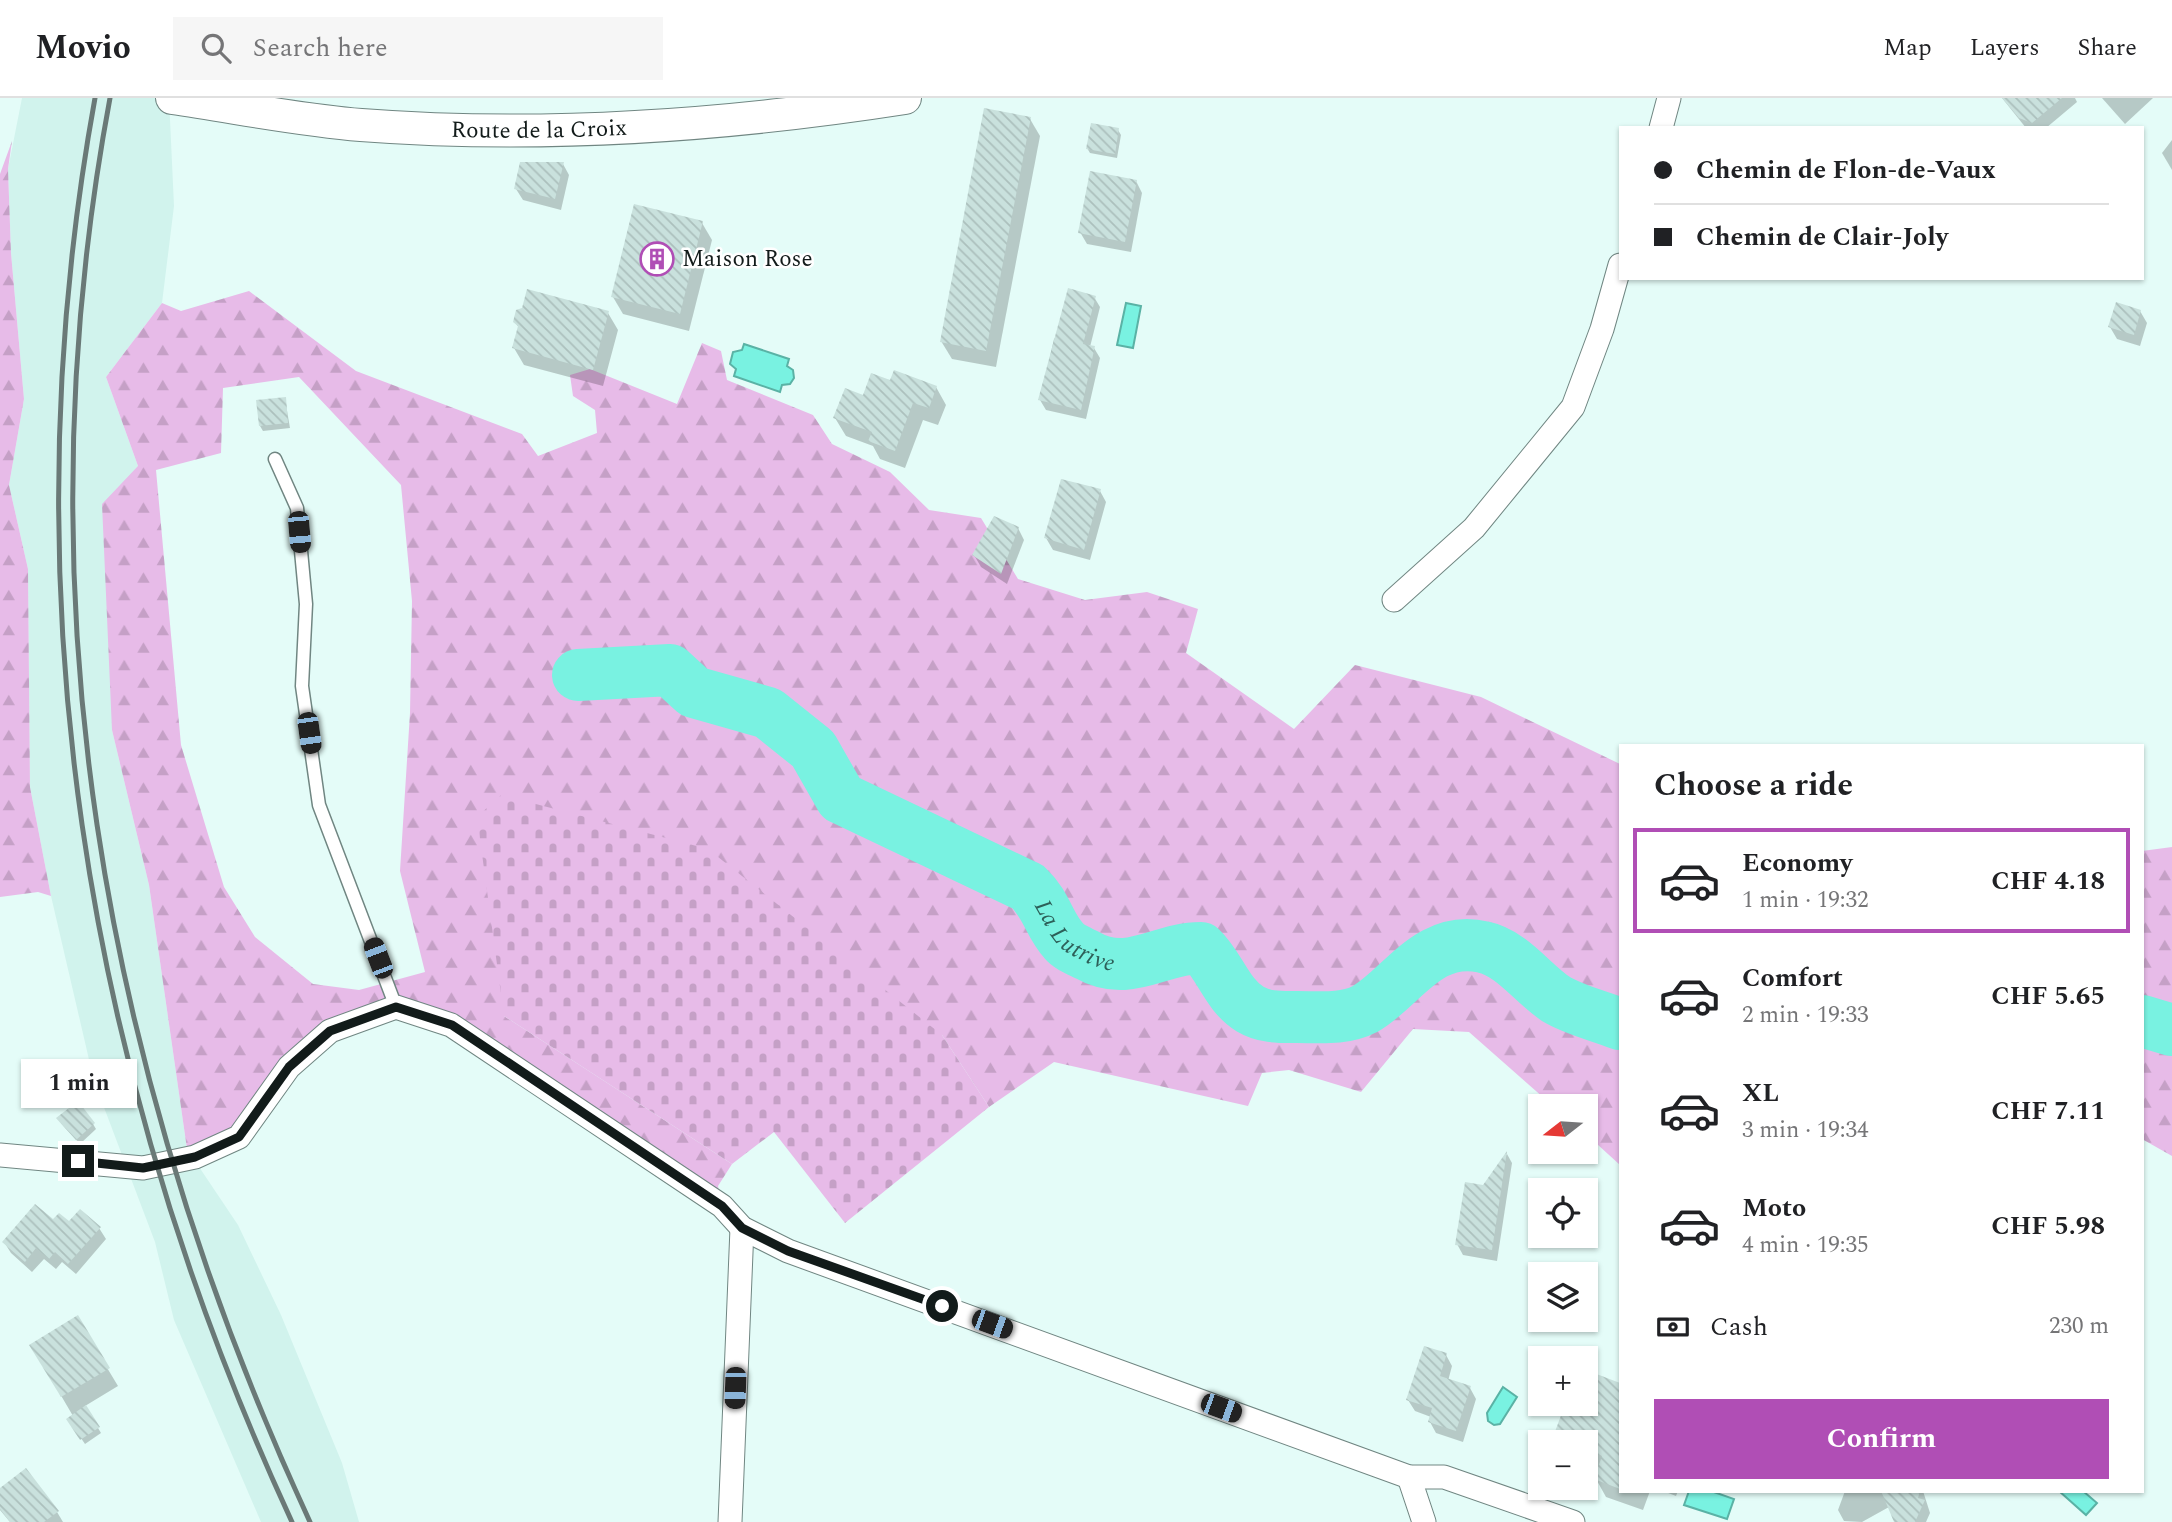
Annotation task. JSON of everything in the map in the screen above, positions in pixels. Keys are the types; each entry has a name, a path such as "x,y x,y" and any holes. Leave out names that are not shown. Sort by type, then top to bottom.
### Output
{"street":[{"name":"Route de la Croix","path":"172,98 358,125 510,131 719,123 905,98"},
{"path":"1662,126 1669,98"},
{"path":"1394,600 1475,528 1573,407 1602,329 1619,269"},
{"path":"0,1155 143,1168 195,1157 239,1137 289,1067 330,1031 396,1007 452,1025 722,1206 742,1228 788,1251 1409,1477 1444,1477 1573,1522"},
{"path":"730,1522 742,1228"},
{"path":"1409,1477 1424,1522"}],"lane":[{"path":"275,458 297,508 306,604 302,686 319,805 396,1007"}],"shaded area":[{"path":"22,98 169,98 174,206 162,303 106,377 138,466 112,730 149,885 187,1149 238,1225 281,1315 342,1463 359,1522 261,1522 174,1320 155,1242 94,1081 51,896 30,787 28,569 9,485 24,399 11,253 8,169"},
{"path":"1126,303 1141,306 1133,348 1117,345"},
{"path":"744,344 789,359 787,366 793,370 794,378 790,384 782,385 780,392 734,376 736,369 730,364 733,352 742,350"},
{"path":"1503,1387 1517,1397 1500,1424 1494,1425 1488,1421 1487,1413"},
{"path":"1688,1493 1717,1493 1734,1499 1727,1519 1684,1505"},
{"path":"2061,1493 2085,1493 2097,1503 2086,1515"}],"green space":[{"path":"12,141 8,169 11,253 24,399 9,485 28,569 30,787 51,896 38,892 0,897 0,174"},
{"path":"249,291 356,371 522,434 538,456 597,433 595,410 573,396 570,375 590,369 677,404 702,343 721,351 727,380 813,415 832,444 890,472 929,510 981,518 1018,579 1085,600 1147,592 1198,609 1186,653 1294,729 1355,665 1481,697 1619,764 1619,1164 1598,1145 1598,1094 1539,1094 1469,1032 1413,1029 1361,1092 1289,1070 1262,1073 1248,1106 1054,1062 989,1107 942,1035 504,1016 732,1164 718,1186 722,1206 452,1025 397,1007 330,1031 239,1137 187,1149 149,885 112,730 102,504 138,466 106,377 162,303 181,311","holes":["299,377 401,485 412,601 410,713 400,871 425,972 359,990 313,984 255,937 224,887 181,745 156,470 221,453 223,388"]},
{"path":"501,795 708,849 942,1035 989,1107 845,1223 774,1132 732,1164 504,1016 477,817"},
{"path":"2172,847 2172,1156 2144,1140 2144,851"}],"building":[{"path":"2002,98 2062,98 2032,123 2019,118"},
{"path":"984,108 1031,117 986,351 940,342"},
{"path":"1091,123 1119,128 1115,154 1086,149"},
{"path":"520,162 564,162 555,199 514,189"},
{"path":"1090,171 1137,180 1125,242 1078,233"},
{"name":"Maison Rose","path":"634,204 703,221 680,314 611,297"},
{"path":"1068,288 1096,296 1083,344 1095,346 1081,410 1038,400"},
{"path":"527,289 609,311 593,370 512,348 518,326 513,322 516,310 522,308"},
{"path":"2116,302 2141,310 2134,335 2108,327"},
{"path":"894,370 937,386 929,408 913,403 895,451 868,441 872,432 833,418 845,388 863,395 871,373 890,380"},
{"path":"286,397 288,423 259,426 256,400"},
{"path":"1061,479 1101,489 1084,550 1044,538"},
{"path":"994,516 1019,527 1001,574 972,555"},
{"path":"78,1101 95,1123 76,1140 56,1118"},
{"path":"1507,1151 1492,1250 1455,1245 1465,1182 1483,1185"},
{"path":"35,1204 53,1219 59,1213 69,1221 80,1209 101,1227 68,1264 55,1252 49,1259 36,1248 25,1262 2,1242"},
{"path":"78,1315 110,1368 61,1397 29,1345"},
{"path":"1424,1346 1447,1353 1440,1376 1471,1386 1456,1431 1428,1422 1432,1408 1406,1400"},
{"path":"1598,1375 1619,1383 1619,1489 1598,1481 1602,1456 1598,1454 1598,1430 1556,1430 1561,1416 1598,1416"},
{"path":"86,1405 100,1427 80,1440 66,1419"},
{"path":"26,1468 59,1511 44,1522 10,1522 0,1509 0,1488"},
{"path":"1882,1493 1919,1493 1918,1498 1925,1500 1915,1522 1894,1522"}],"waterway":[{"name":"La Lutrive","path":"578,675 670,670 694,692 768,713 813,749 841,798 1028,887 1066,943 1102,962 1130,963 1171,952 1201,948 1235,996 1250,1009 1273,1016 1331,1017 1349,1015 1365,1009 1417,966 1446,948 1464,945 1483,947 1503,955 1563,1003 1619,1024"},
{"name":"La Lutrive","path":"2144,1022 2172,1030"}],"railway":[{"path":"95,98 69,281 59,464 63,645 82,825 115,1003 161,1179 220,1352 292,1522"},
{"path":"110,98 84,282 73,465 78,646 97,825 131,1003 178,1178 238,1352 310,1522"}],"place":[{"name":"Maison Rose","path":"657,259"}],"route":[{"path":"78,1161 143,1168 195,1157 239,1137 289,1067 330,1031 396,1007 452,1025 722,1206 742,1228 788,1251 942,1306"}]}
